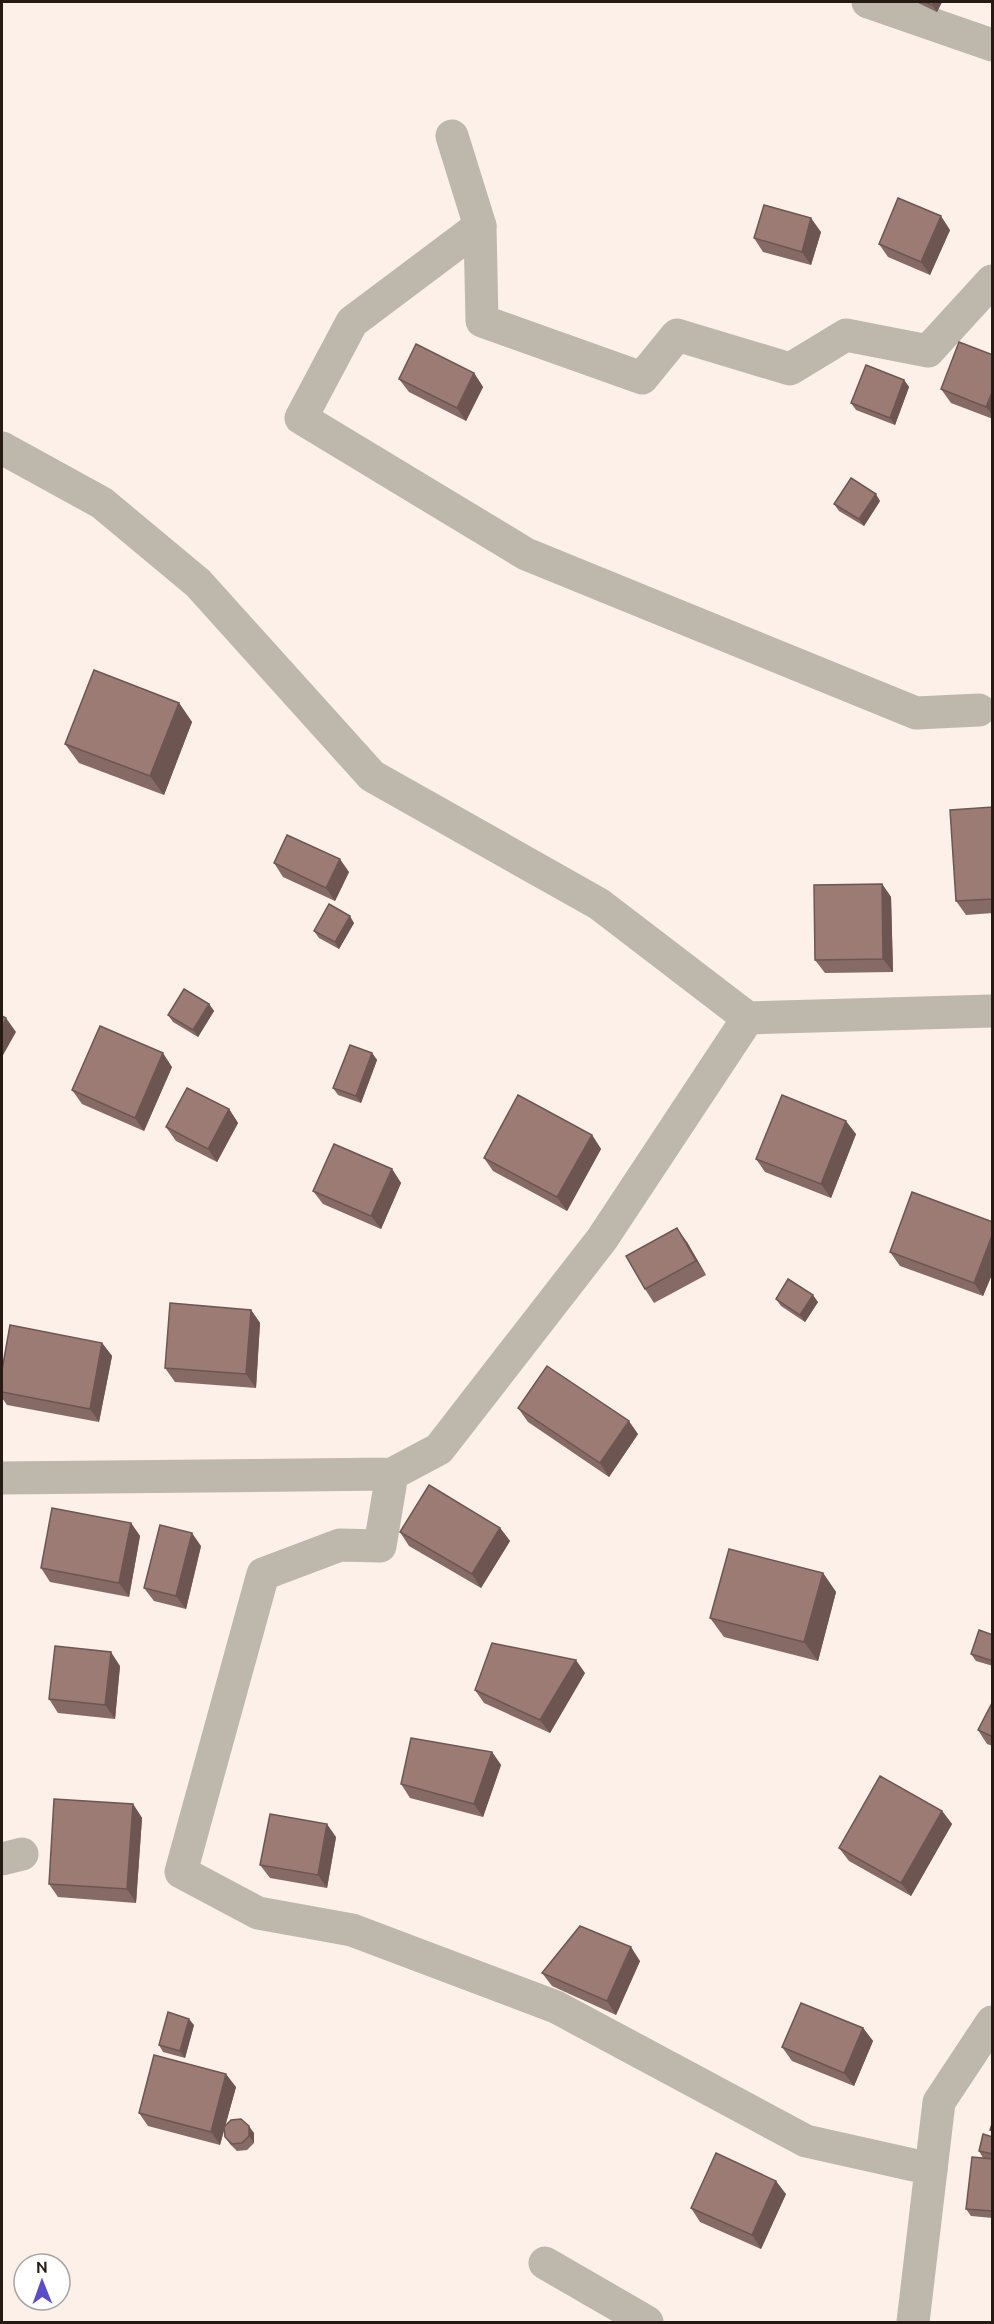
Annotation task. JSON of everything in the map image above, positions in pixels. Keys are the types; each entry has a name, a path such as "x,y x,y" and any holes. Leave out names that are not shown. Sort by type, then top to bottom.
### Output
{"street":[{"path":"868,2 993,45"},
{"path":"452,136 480,226 482,321 642,378 677,335 790,369 846,335 928,351 993,281"},
{"path":"480,226 352,322 301,418 526,554 916,713 979,710"},
{"path":"2,448 102,503 198,583 372,776 599,904 748,1018 993,1011"},
{"path":"2,1478 392,1474 439,1449 602,1239 748,1018"},
{"path":"392,1474 380,1546 340,1545 263,1574 181,1872 258,1913 352,1930 556,2007 806,2141 931,2169"},
{"path":"913,2322 939,2102 993,2022"},
{"path":"545,2263 647,2322"}],"building":[{"path":"898,198 941,216 921,262 879,244"},
{"path":"764,205 811,218 802,252 754,238"},
{"path":"959,342 993,355 993,390 986,407 941,389"},
{"path":"416,344 474,373 457,408 399,379"},
{"path":"866,365 904,380 890,418 851,403"},
{"path":"851,478 876,494 859,519 834,504"},
{"path":"94,670 179,703 150,776 65,744"},
{"path":"993,807 993,899 956,901 950,810"},
{"path":"287,835 340,859 326,888 274,863"},
{"path":"882,884 883,959 815,960 814,885"},
{"path":"329,904 350,916 335,942 314,931"},
{"path":"184,989 209,1004 193,1030 168,1015"},
{"path":"100,1026 163,1053 135,1118 72,1090"},
{"path":"350,1045 372,1053 356,1096 333,1088"},
{"path":"187,1088 229,1109 208,1149 166,1127"},
{"path":"518,1095 592,1135 557,1197 484,1158"},
{"path":"782,1095 846,1121 821,1184 756,1159"},
{"path":"334,1144 392,1169 371,1216 313,1191"},
{"path":"912,1192 993,1222 993,1233 974,1283 890,1252"},
{"path":"677,1228 696,1261 645,1289 626,1256"},
{"path":"788,1279 813,1295 800,1315 776,1299"},
{"path":"170,1303 251,1310 246,1374 165,1368"},
{"path":"10,1325 102,1343 90,1409 2,1392 2,1370"},
{"path":"547,1366 629,1421 600,1463 518,1408"},
{"path":"429,1485 500,1528 472,1574 400,1532"},
{"path":"52,1508 131,1523 119,1583 41,1568"},
{"path":"160,1525 192,1533 176,1596 144,1588"},
{"path":"729,1549 823,1573 804,1642 710,1618"},
{"path":"979,1630 993,1635 993,1661 971,1654"},
{"path":"492,1643 576,1660 540,1720 475,1690"},
{"path":"55,1646 111,1652 105,1705 49,1699"},
{"path":"993,1701 993,1737 978,1730"},
{"path":"411,1738 492,1752 474,1804 401,1784"},
{"path":"880,1776 942,1811 901,1883 839,1848"},
{"path":"54,1799 133,1804 127,1889 49,1884"},
{"path":"270,1814 327,1824 318,1875 260,1865"},
{"path":"580,1926 631,1947 607,2001 542,1973"},
{"path":"801,2003 863,2028 844,2073 782,2047"},
{"path":"168,2012 189,2019 180,2051 159,2045"},
{"path":"154,2055 226,2074 211,2132 139,2113"},
{"path":"241,2119 249,2126 249,2136 242,2143 232,2144 225,2137 224,2127 231,2120"},
{"path":"983,2134 993,2137 993,2154 979,2151"},
{"path":"716,2153 776,2181 752,2235 691,2208"},
{"path":"972,2157 993,2159 993,2211 966,2209"}]}
